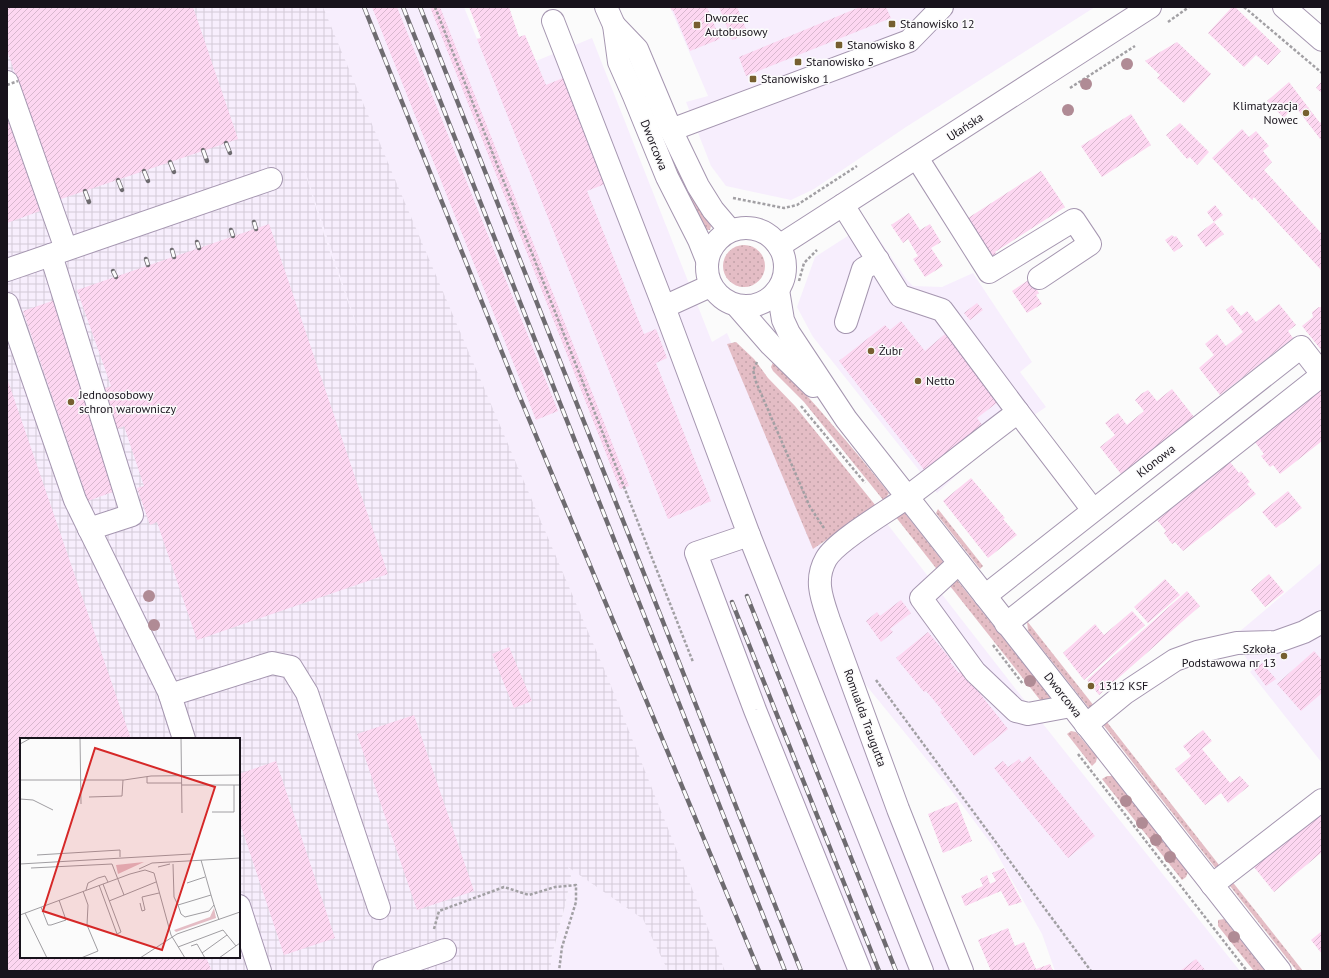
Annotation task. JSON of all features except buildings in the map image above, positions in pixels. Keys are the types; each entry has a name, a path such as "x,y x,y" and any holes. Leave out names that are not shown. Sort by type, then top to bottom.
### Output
{"street":[{"path":"671,130 909,41 942,7"},
{"name":"Ułańska","path":"779,246 1150,7"},
{"path":"1284,7 1322,40"},
{"name":"Dworcowa","path":"610,16 637,49 671,130 698,186 713,210 730,230"},
{"name":"Dworcowa","path":"610,16 619,62 667,177 699,240 706,260"},
{"path":"553,21 664,307 749,535 922,971"},
{"path":"11,83 132,515 89,529"},
{"path":"917,158 989,272 1074,220 1090,244 1039,278"},
{"path":"7,270 272,179"},
{"path":"844,205 900,296 942,310 1093,510"},
{"path":"739,228 758,229 766,233 779,246 785,263 784,277 788,287 760,304 748,307 737,306 722,298 710,286 706,273 706,260 711,248 719,237 730,230 739,228"},
{"path":"846,322 864,269 878,260"},
{"path":"664,307 710,286"},
{"name":"Dworcowa","path":"788,287 783,320 789,333 846,419 1280,971"},
{"path":"7,304 75,500 170,695 184,738"},
{"name":"Dworcowa","path":"737,306 771,345 846,419"},
{"name":"Klonowa","path":"985,596 1301,347 1322,374 1006,624"},
{"name":"Romualda Traugutta","path":"962,971 898,809 820,592 819,575 826,558 844,541 907,497 935,474 1018,412"},
{"path":"749,535 696,553 755,710 860,971"},
{"path":"959,563 921,598 975,672 1016,711 1028,714 1072,706"},
{"path":"1086,724 1125,693 1175,660 1197,652 1237,643 1276,642 1304,632 1322,622"},
{"path":"170,695 272,663 291,667 307,693 379,908"},
{"path":"1212,885 1322,800"},
{"path":"240,909 260,971"},
{"path":"384,971 437,953"}],"path":[{"path":"435,7 694,662"},
{"path":"1244,7 1322,73"},
{"path":"731,197 784,208 797,205"},
{"path":"788,287 804,263 818,249"},
{"path":"762,364 758,358 753,370 756,382 810,507 831,539 834,550"},
{"path":"800,405 866,484"},
{"path":"989,640 1044,711"},
{"path":"874,676 1090,971"},
{"path":"1074,748 1247,971"},
{"path":"437,953 439,911 504,887 529,895 555,887 576,885 576,902 562,947 559,971"}],"shaded area":[{"path":"7,7 323,7 607,676 725,971 668,971 643,919 568,867 571,876 551,959 551,971 7,971","holes":["301,159 360,335 326,241"]},
{"path":"239,7 464,7 477,39 514,25 519,37 525,35 536,61 592,38 712,342 727,333 814,531 832,565 885,521 1043,724 1240,971 1055,971 1042,934 992,845 945,782 861,679 954,971 551,971 551,959 571,876 371,367 326,241 292,132"},
{"path":"670,7 1095,7 906,127 814,189 791,200 726,186 711,166 686,102 708,96"},
{"path":"650,100 702,213 711,226 710,230 707,230 702,224 671,165"},
{"path":"868,223 907,280 913,286 942,287 973,273 1032,362 1020,372 1046,407 991,444 937,493 813,337 797,307 815,257"},
{"path":"740,245 748,245 756,248 762,254 765,266 762,278 756,284 748,287 740,287 732,284 726,278 723,270 723,262 726,254 732,248"},
{"path":"736,342 754,359 768,378 795,406 876,506 813,549 727,344"},
{"path":"774,360 833,425 889,493 884,501 804,402 773,371 771,367"},
{"path":"938,509 983,566 980,569 936,513"},
{"path":"904,512 944,563 939,572 895,516"},
{"name":"Szkoła Podstawowa nr 13","path":"1322,562 1322,763 1250,672 1253,669 1233,637"},
{"path":"957,580 1050,697 1044,705 950,586"},
{"path":"1027,621 1098,711 1092,712 1028,631"},
{"path":"1103,717 1223,870 1217,870 1101,722"},
{"path":"1071,731 1076,732 1097,757 1096,762 1092,766 1067,734"},
{"path":"1107,776 1112,776 1188,872 1186,877 1182,880 1102,779"},
{"path":"1231,880 1303,971 1297,971 1230,886"},
{"path":"1224,919 1265,971 1254,971 1218,926 1218,920"}],"railway":[{"path":"364,7 519,395 759,971"},
{"path":"403,7 785,971"},
{"path":"420,7 801,971"},
{"path":"226,143 230,153"},
{"path":"203,150 207,161"},
{"path":"170,162 174,172"},
{"path":"144,171 148,181"},
{"path":"118,180 122,190"},
{"path":"85,191 89,202"},
{"path":"254,222 256,229"},
{"path":"231,230 233,236"},
{"path":"197,242 199,248"},
{"path":"172,250 174,257"},
{"path":"146,259 148,265"},
{"path":"113,271 116,277"},
{"path":"747,596 896,971"},
{"path":"732,602 879,971"}],"place":[{"name":"Stanowisko 12","path":"892,24"},
{"name":"Dworzec Autobusowy","path":"697,25"},
{"name":"Stanowisko 8","path":"839,45"},
{"name":"Stanowisko 5","path":"798,62"},
{"name":"Stanowisko 1","path":"753,79"},
{"name":"Klimatyzacja Nowec","path":"1306,113"},
{"name":"Żubr","path":"871,351"},
{"name":"Netto","path":"918,381"},
{"name":"Jednoosobowy schron warowniczy","path":"71,402"},
{"name":"Szkoła Podstawowa nr 13","path":"1284,656"},
{"name":"1312 KSF","path":"1091,686"}]}
